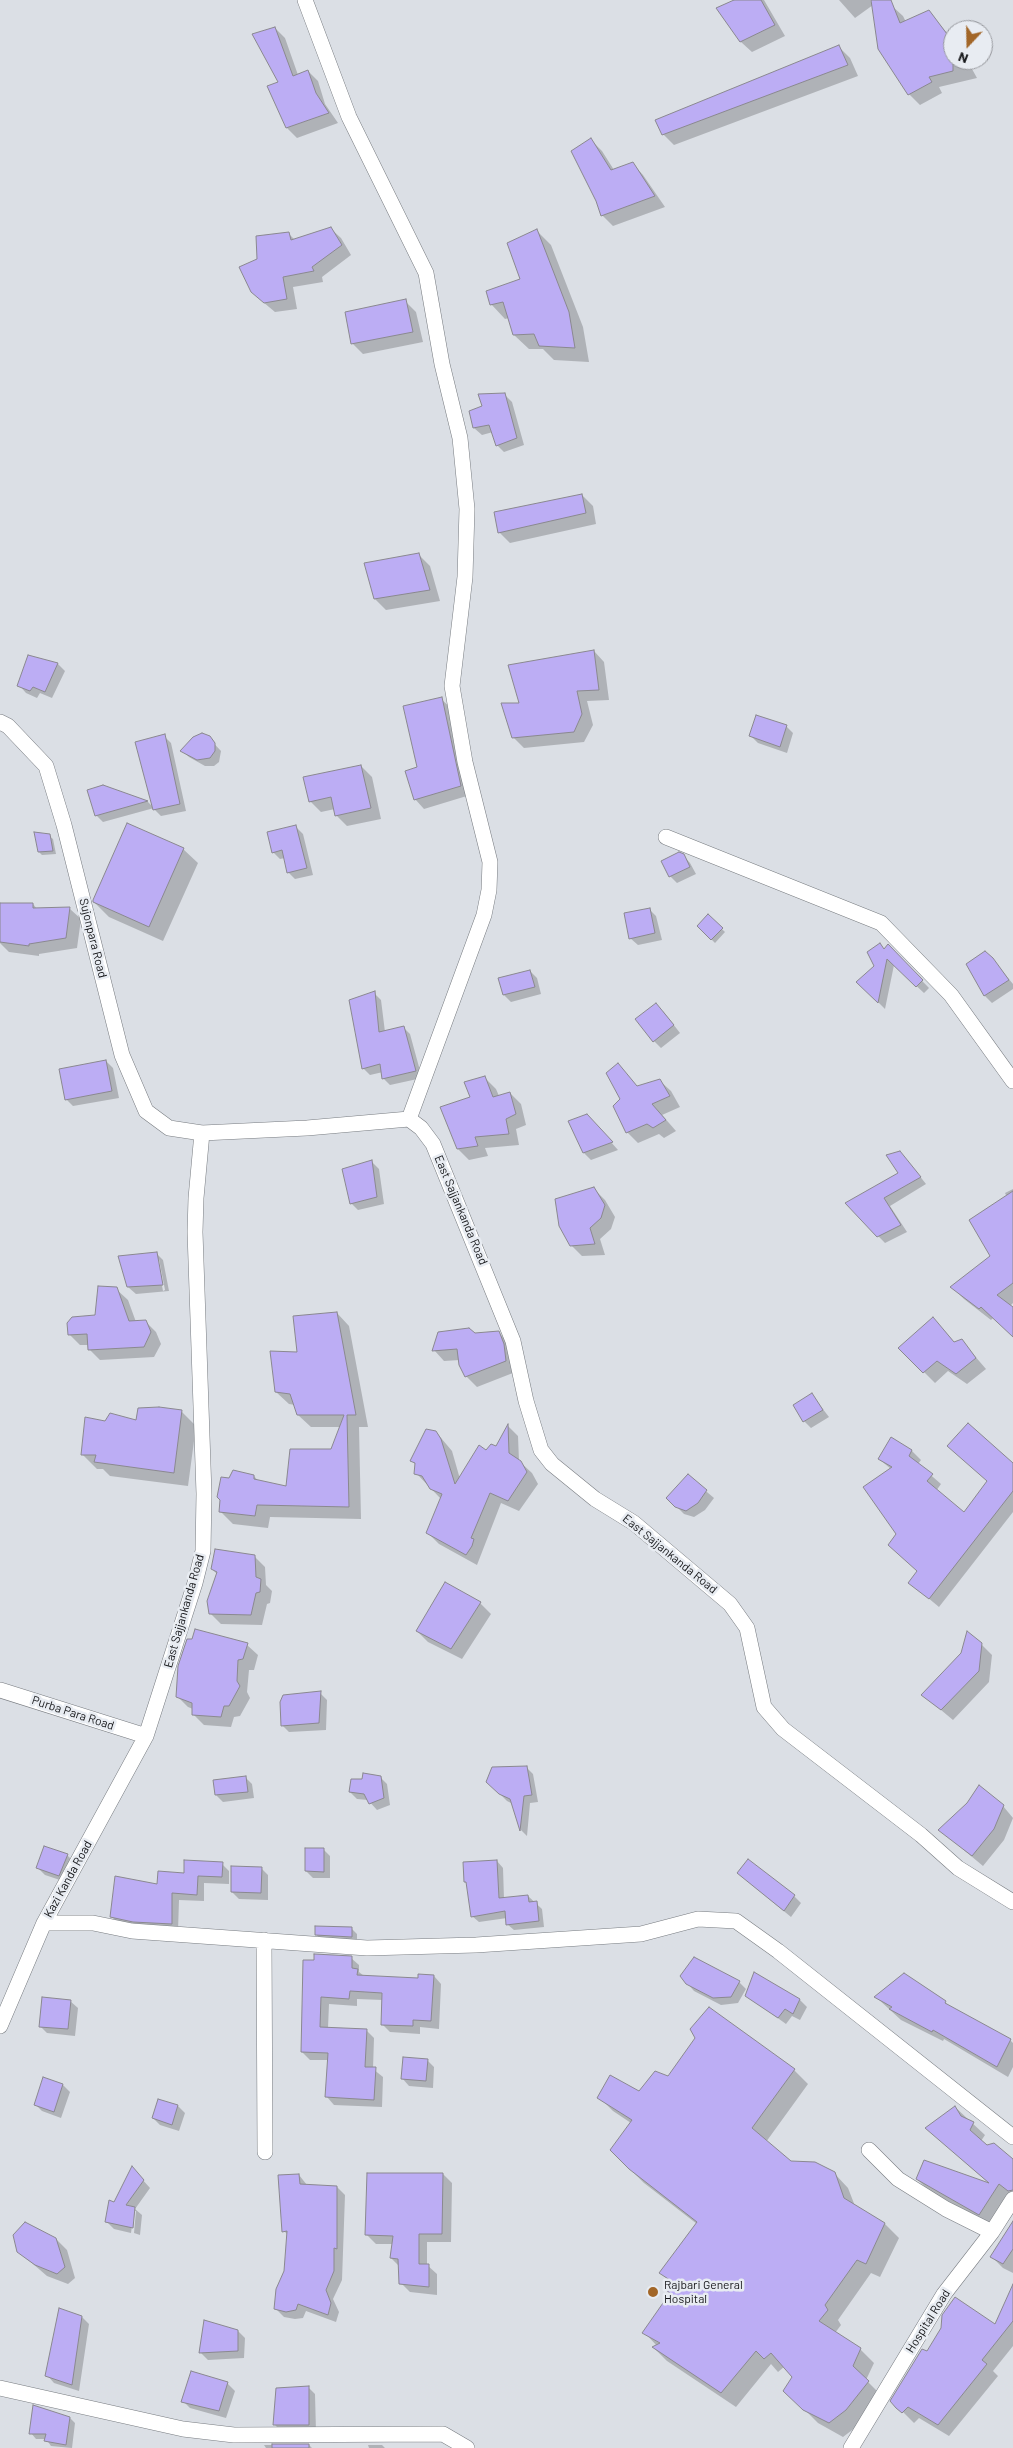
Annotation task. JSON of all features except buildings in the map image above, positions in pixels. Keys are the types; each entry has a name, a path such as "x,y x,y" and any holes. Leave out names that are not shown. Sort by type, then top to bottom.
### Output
{"street":[{"path":"202,1134 307,1128 409,1119 484,915 489,890 490,862 466,762 452,686 465,577 467,509 460,438 442,364 426,273 349,117 305,0"},
{"name":"Sujonpara Road","path":"0,722 8,726 46,766 64,826 122,1055 146,1110 169,1128 202,1134"},
{"path":"666,837 881,924 951,995 1013,1081"},
{"name":"East Sajjankanda Road","path":"409,1119 421,1128 434,1144 485,1267 513,1341 526,1401 540,1450 552,1464 595,1499 634,1523 730,1604 747,1628 764,1708 783,1729 921,1836 958,1868 1013,1902"},
{"name":"East Sajjankanda Road","path":"146,1736 195,1583 203,1551 204,1494 195,1232 202,1134"},
{"name":"Purba Para Road","path":"0,1690 146,1736"},
{"name":"Kazi Kanda Road","path":"0,2026 44,1923 146,1736"},
{"path":"44,1923 94,1923 132,1931 367,1948 476,1945 641,1934 698,1920 736,1922 778,1951 1013,2137"},
{"path":"264,1940 265,2152"},
{"path":"870,2150 898,2179 946,2209 992,2232"},
{"name":"Hospital Road","path":"851,2448 944,2294 992,2232 1013,2199"},
{"path":"0,2388 183,2429 234,2435 443,2434 467,2448"}],"place":[{"name":"Rajbari General Hospital","path":"653,2292"}]}
